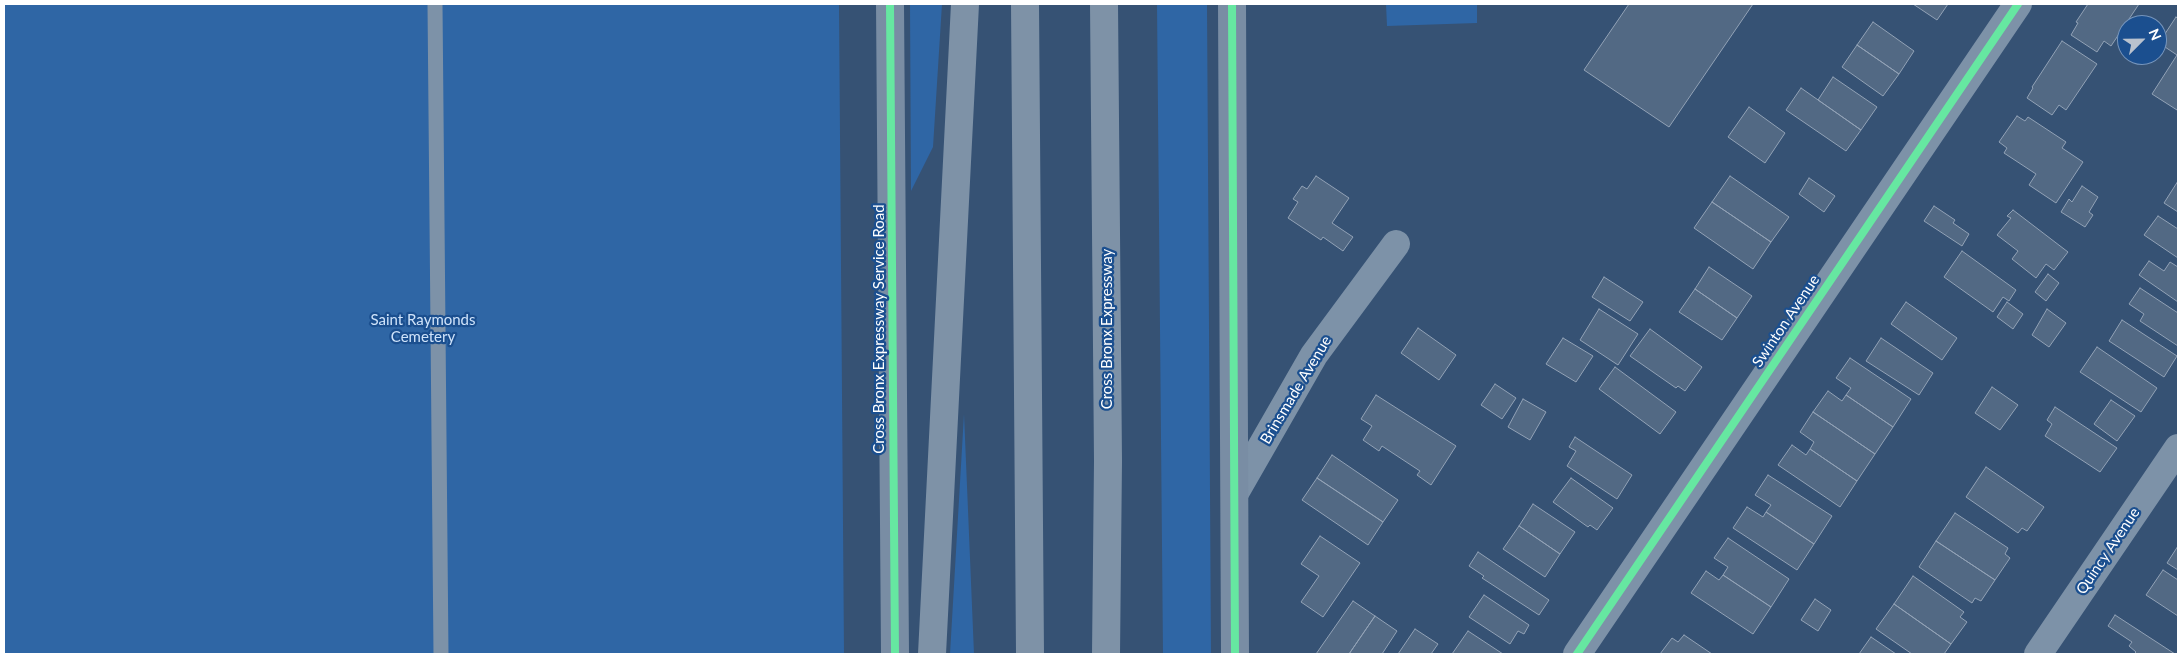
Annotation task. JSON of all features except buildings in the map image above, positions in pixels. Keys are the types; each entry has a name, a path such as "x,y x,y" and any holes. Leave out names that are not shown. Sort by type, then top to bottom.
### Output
{"highway":[{"path":"932,654 965,4"},
{"path":"1025,4 1030,654"},
{"name":"Cross Bronx Expressway","path":"1104,4 1108,461 1106,654"},
{"path":"1108,461 1121,654"}],"street":[{"name":"Cross Bronx Expressway Service Road","path":"890,4 896,654"},
{"path":"1232,4 1236,491 1235,654"},
{"name":"Swinton Avenue","path":"1577,654 2018,4"},
{"name":"Brinsmade Avenue","path":"1236,491 1314,355 1396,244"},
{"name":"Quincy Avenue","path":"2038,654 2178,448"}],"lane":[{"path":"435,4 441,654"}],"green space":[{"name":"Saint Raymonds Cemetery","path":"4,4 839,4 844,654 4,654"},
{"path":"910,4 942,4 933,147 911,191"},
{"path":"1157,4 1207,4 1211,654 1163,654"},
{"path":"1386,4 1477,4 1477,23 1387,26"},
{"path":"964,414 974,654 950,654"}],"cycle path":[{"path":"890,4 895,654"},
{"path":"1232,4 1235,654"},
{"path":"1577,654 2018,4"}]}
